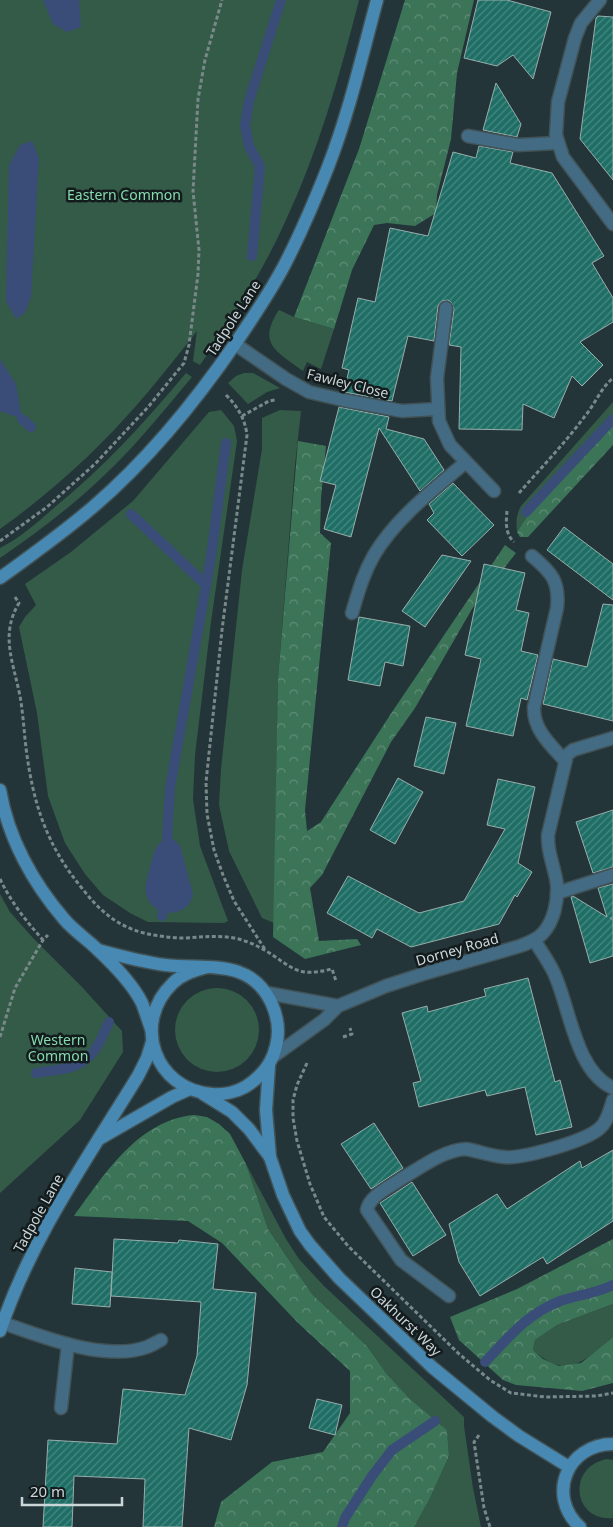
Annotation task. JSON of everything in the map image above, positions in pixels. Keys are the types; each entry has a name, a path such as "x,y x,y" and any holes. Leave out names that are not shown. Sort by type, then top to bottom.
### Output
{"street":[{"name":"Tadpole Lane","path":"1,577 35,553 94,506 148,454 182,415 252,319 296,241 328,167 354,84 377,0"},
{"path":"600,0 581,23 575,38 558,102 555,122 557,143 563,158 613,224"},
{"path":"468,136 518,145 557,143"},
{"path":"446,308 437,378 439,421 450,445 494,491"},
{"name":"Fawley Close","path":"234,344 309,392 402,411 437,409"},
{"path":"352,613 362,578 374,554 408,512 466,462"},
{"path":"532,556 551,574 558,588 557,608 534,708 534,716 542,733 565,761"},
{"path":"565,761 567,755 573,750 613,738"},
{"name":"Dorney Road","path":"271,1061 324,1020 340,1005 386,986 520,946 543,934 554,912 557,893 547,847 565,761"},
{"name":"Tadpole Lane","path":"0,790 2,801 23,860 38,886 65,920 98,950 138,996 152,1035 159,1062 172,1078 196,1091"},
{"path":"557,893 613,875"},
{"path":"534,940 554,973 575,1037 582,1052 599,1079 613,1088"},
{"name":"Tadpole Lane","path":"97,1141 172,1097 196,1091 221,1094 240,1090 256,1080 271,1061 279,1034 276,1013 267,993 256,981 240,972 224,967 164,965 98,950"},
{"name":"Tadpole Lane","path":"1,1327 31,1254 57,1207 138,1076 147,1058 152,1035 154,1011 162,995 174,982 189,972 206,967"},
{"path":"267,993 340,1005"},
{"name":"Oakhurst Way","path":"271,1061 266,1110 270,1157 283,1195 300,1231 322,1260 432,1367 519,1436 569,1467"},
{"name":"Oakhurst Way","path":"196,1091 232,1112 249,1129 270,1157"},
{"path":"448,1296 401,1260 367,1210 374,1198 433,1160 460,1149 513,1157 580,1140 600,1128 605,1122 613,1100"},
{"path":"1,1327 68,1344 115,1352 147,1347 161,1340"},
{"path":"61,1408 68,1344"},
{"path":"580,1527 567,1510 563,1495 564,1481 569,1467 578,1456 590,1448 604,1444 613,1444"}],"path":[{"path":"0,541 46,506 96,463 149,406 184,363 189,345 198,274 199,250 193,190 198,99 205,60 222,0"},
{"path":"184,363 234,404 242,416 247,436 222,630 206,782 206,814 222,875 234,901 266,951"},
{"path":"512,500 578,426 613,378"},
{"path":"242,416 269,401 280,399 291,401 299,387"},
{"path":"509,506 506,512 506,531 508,536 532,556"},
{"path":"1,577 19,604 11,613 5,628 4,644 20,695 26,751 34,793 46,831 66,869 108,916 126,928 161,937 222,936 241,940 266,951 282,963 304,972 320,972 332,969 340,1005 352,1034 336,1039"},
{"path":"0,879 25,920 43,940 15,988 0,1038"},
{"path":"310,1059 305,1065 296,1085 293,1100 293,1118 297,1141 310,1184 324,1217 348,1246 458,1353 490,1380 511,1394 545,1397 596,1396 613,1393"},
{"path":"490,1527 484,1508 474,1442 511,1394"}],"green space":[{"name":"Eastern Common","path":"0,0 359,0 327,113 297,195 276,241 256,278 212,348 200,365 193,361 197,331 126,417 97,447 50,490 0,529"},
{"path":"405,0 474,0 457,73 451,139 437,195 436,213 415,226 387,223 374,225 352,270 334,329 294,317 359,149"},
{"path":"279,310 294,317 334,329 321,369 307,362 303,371 285,358 273,346 270,339 270,331 272,322"},
{"path":"186,373 192,377 142,436 110,470 75,502 0,558 0,548 29,529 73,492 107,460"},
{"path":"244,373 253,373 280,388 267,392 248,404 228,383 236,376"},
{"path":"613,402 613,426 528,515 517,532 518,512 521,506"},
{"path":"221,410 234,426 237,441 211,622 195,755 193,799 200,846 228,921 224,923 148,922 130,913 103,895 85,874 65,843 48,796 37,713 19,627 36,605 25,584 71,552 133,501 209,412"},
{"path":"280,410 301,411 278,678 274,923 262,918 229,851 219,805 221,769 242,570 262,449 262,418"},
{"path":"613,426 613,445 528,537 520,537 517,532 528,515"},
{"path":"298,441 326,446 320,533 331,543 305,810 307,831 321,822 390,715 505,545 516,553 472,609 415,708 391,742 322,875 310,888 319,941 357,939 361,945 305,959 273,937 278,678"},
{"name":"Western Common","path":"0,894 10,912 33,938 122,1031 123,1052 80,1120 0,1193"},
{"path":"217,988 233,991 247,1000 256,1014 259,1030 256,1046 247,1060 233,1069 217,1072 201,1069 187,1060 178,1046 175,1030 178,1014 187,1000 201,991"},
{"path":"194,1115 207,1117 219,1124 230,1134 246,1164 268,1229 312,1294 367,1346 386,1373 409,1398 447,1430 449,1456 429,1500 414,1527 214,1527 221,1502 272,1462 323,1452 350,1413 350,1371 298,1323 222,1243 188,1221 74,1216 110,1167 139,1138 156,1127 174,1119"},
{"path":"246,1164 286,1239 299,1259 324,1286 464,1417 473,1488 481,1527 414,1527 429,1500 449,1456 447,1430 409,1398 386,1373 367,1346 312,1294 268,1229"},
{"path":"613,1239 613,1304 557,1325 535,1340 533,1350 543,1359 559,1366 581,1363 613,1337 613,1383 582,1391 516,1385 503,1380 459,1340 450,1317 517,1289"},
{"path":"613,1304 613,1337 584,1360 566,1366 545,1359 533,1350 535,1340 557,1325"},
{"path":"607,1459 613,1460 613,1518 600,1517 589,1512 583,1503 580,1493 580,1482 585,1472 594,1464"}],"water":[{"path":"43,0 79,0 81,27 67,32 53,24"},
{"path":"32,141 39,158 31,297 25,313 16,319 6,301 9,165 20,145"},
{"path":"0,359 16,384 22,419 0,411"},
{"path":"167,838 175,840 180,846 193,894 185,908 171,913 157,909 151,904 146,893 147,880 154,852 160,842"}],"building":[{"path":"478,0 507,0 551,12 533,79 513,55 497,66 464,58"},
{"path":"598,16 613,17 613,180 580,139 596,18"},
{"path":"496,83 521,124 517,137 483,130"},
{"path":"479,146 513,152 510,163 552,173 604,256 592,263 613,298 613,322 580,342 603,365 582,386 572,376 554,418 523,404 522,430 459,429 461,347 449,345 454,309 448,300 442,301 438,306 434,341 408,336 392,401 344,392 349,370 342,368 358,298 375,302 390,228 428,236 453,152 476,158"},
{"path":"339,407 389,417 386,429 424,439 444,470 420,491 379,428 351,537 324,529 336,485 320,481"},
{"path":"453,483 494,525 462,556 427,520 434,513 429,504"},
{"path":"564,527 613,564 613,600 547,550"},
{"path":"442,555 471,561 425,627 402,611"},
{"path":"484,564 525,573 516,610 529,613 521,651 538,655 527,700 521,698 513,736 466,726 481,659 465,655"},
{"path":"603,604 613,605 613,721 543,704 553,659 587,667"},
{"path":"359,617 410,626 403,666 385,662 380,686 348,680"},
{"path":"426,717 456,723 444,774 414,766"},
{"path":"398,778 423,792 395,844 370,830"},
{"path":"498,779 535,787 518,863 532,872 517,897 515,895 499,924 411,947 377,929 372,938 327,913 348,876 419,913 464,901 505,829 487,825"},
{"path":"613,810 613,867 593,873 576,822"},
{"path":"613,884 613,918 610,918 613,920 613,956 590,963 571,897 573,896 607,917 598,888"},
{"path":"528,978 555,1082 560,1080 572,1127 536,1135 525,1087 487,1096 485,1090 419,1107 413,1083 421,1081 402,1013 427,1006 428,1012 486,996 484,989"},
{"path":"374,1123 403,1168 371,1189 341,1144"},
{"path":"613,1150 613,1221 547,1264 543,1257 480,1296 459,1262 449,1224 497,1194 507,1209 580,1161 582,1168"},
{"path":"412,1182 446,1235 413,1256 380,1203"},
{"path":"114,1239 178,1243 179,1240 218,1244 213,1289 256,1293 247,1385 231,1440 189,1428 182,1527 143,1527 145,1479 74,1476 72,1527 43,1527 48,1440 117,1444 123,1389 185,1395 197,1356 201,1302 111,1296"},
{"path":"75,1268 112,1272 110,1307 72,1304"},
{"path":"317,1399 342,1405 335,1435 309,1428"}],"waterway":[{"path":"252,256 260,166 249,146 245,125 249,101 281,0"},
{"path":"22,419 31,427"},
{"path":"526,512 613,419"},
{"path":"167,838 170,788 211,557 226,443"},
{"path":"131,514 206,585"},
{"path":"162,916 163,910"},
{"path":"36,1073 63,1069 81,1063 94,1051 109,1022"},
{"path":"485,1362 518,1328 537,1313 558,1302 613,1285"},
{"path":"342,1527 345,1518 372,1476 392,1450 435,1421"}]}
